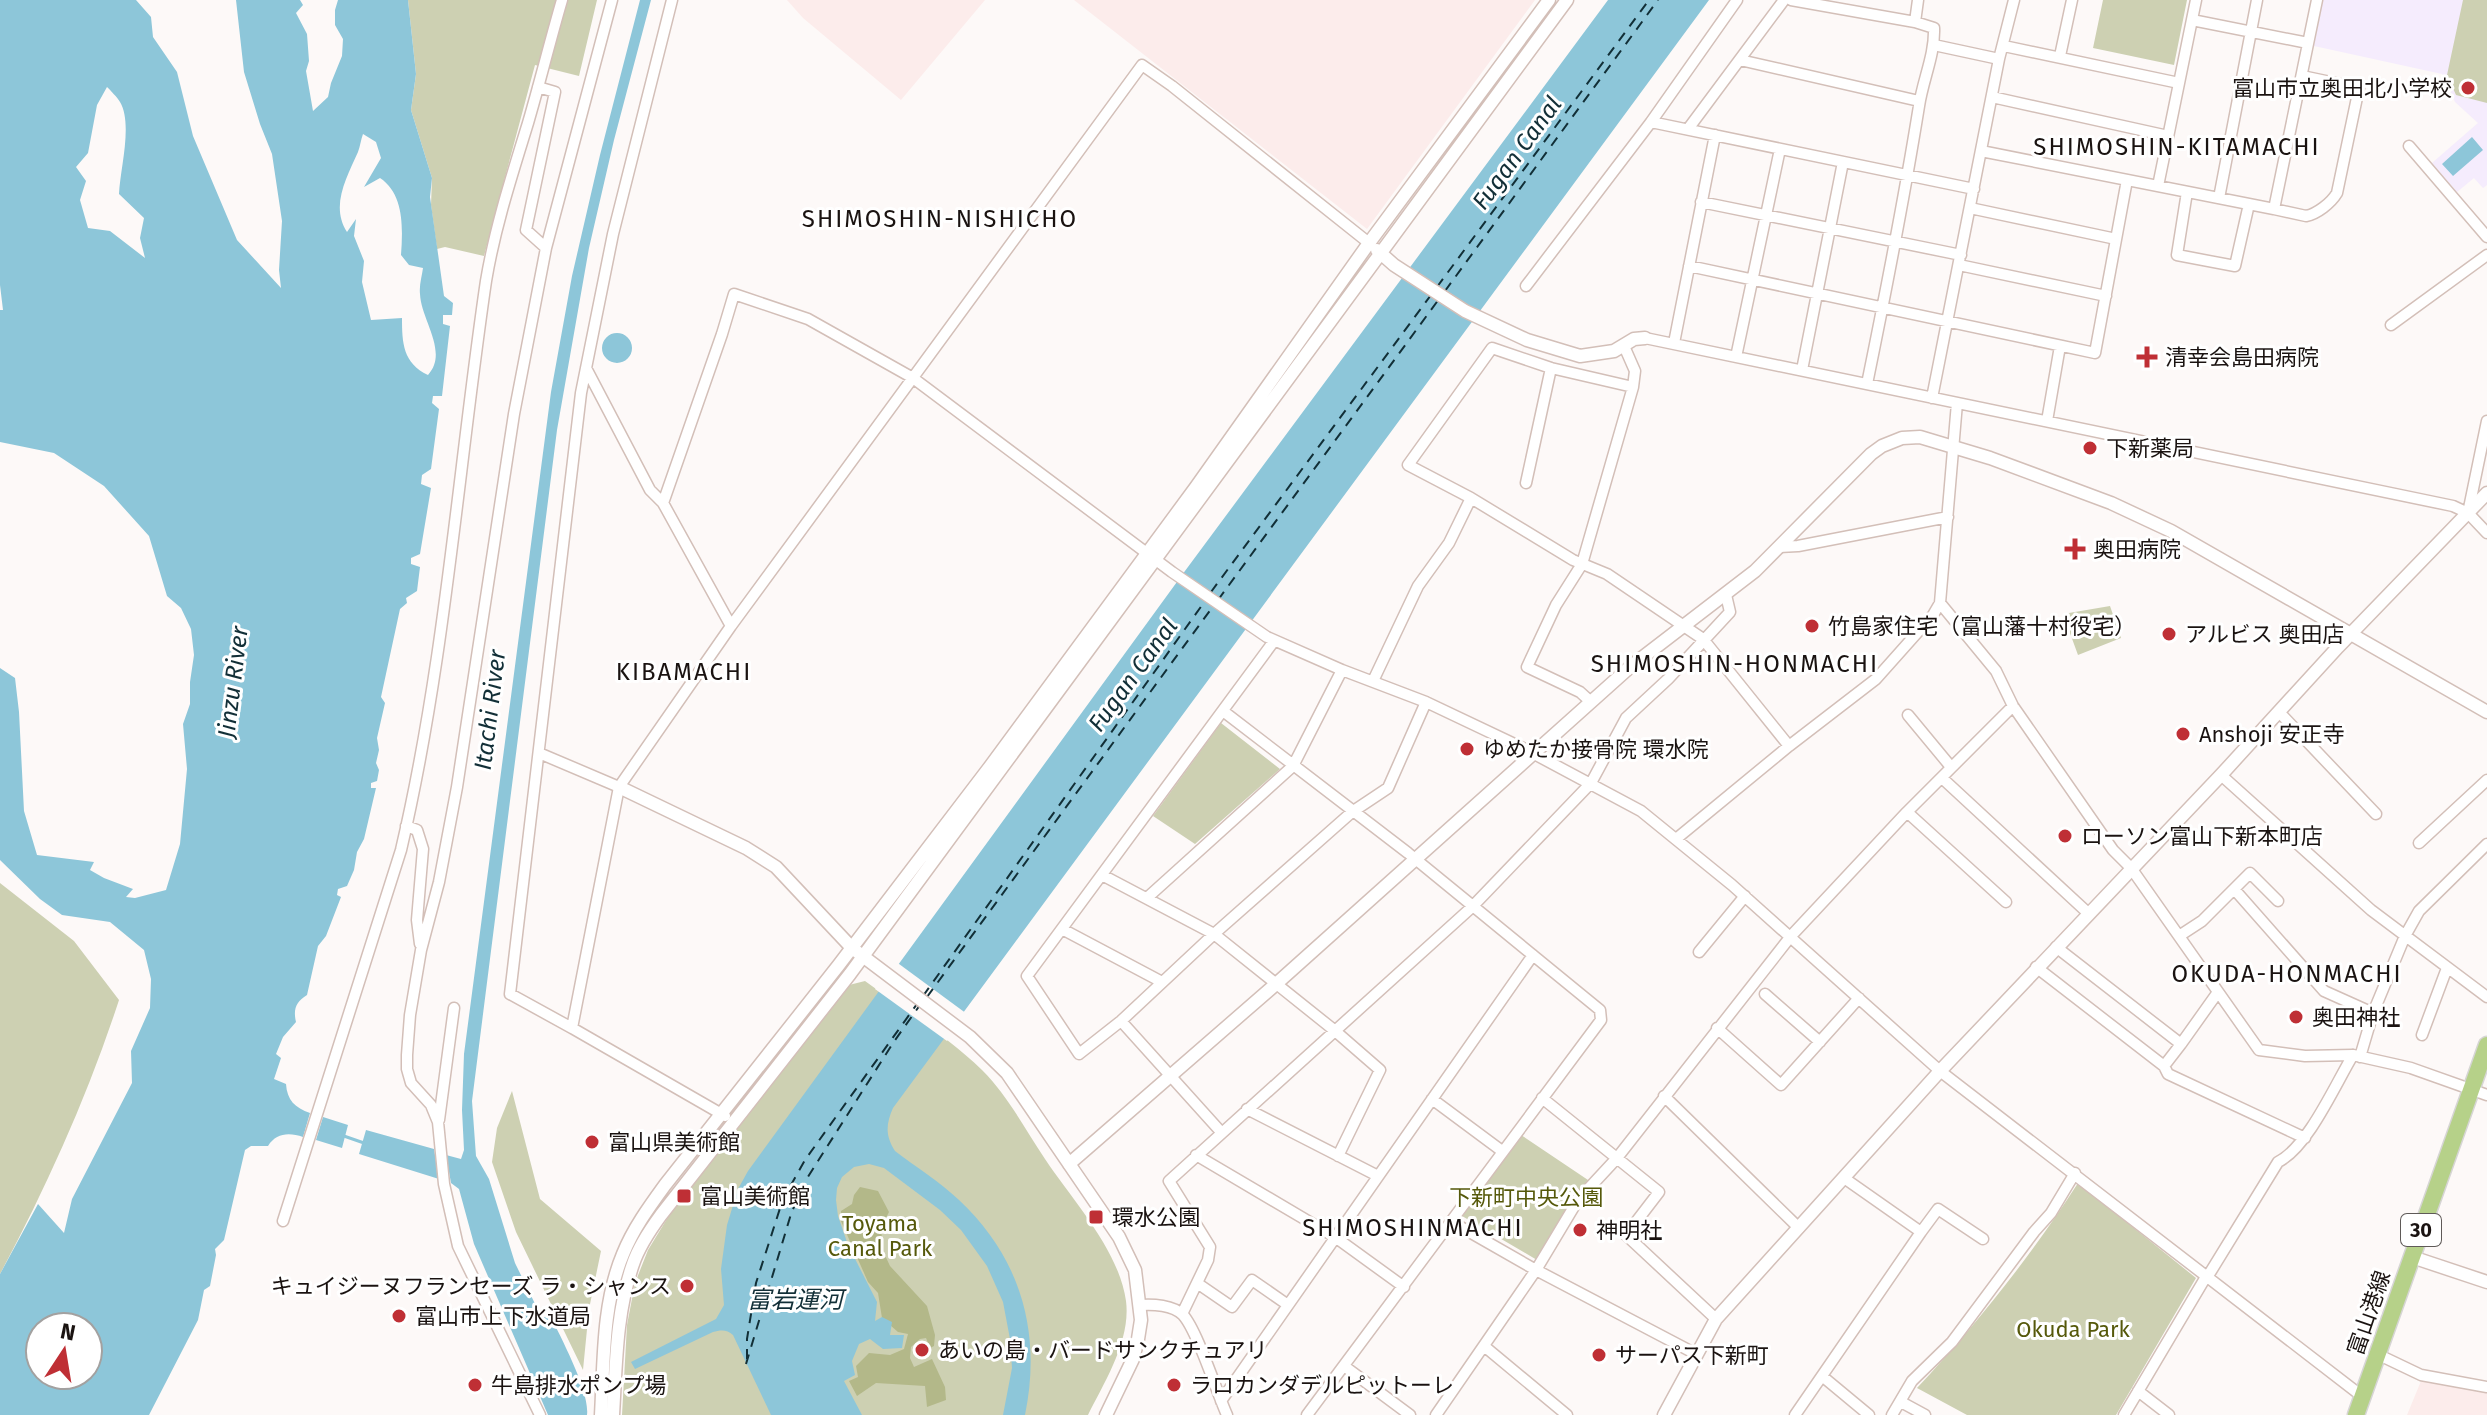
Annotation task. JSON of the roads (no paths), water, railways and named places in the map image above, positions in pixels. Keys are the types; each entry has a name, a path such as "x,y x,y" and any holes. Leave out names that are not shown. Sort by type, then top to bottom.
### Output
{"main road":[{"name":"富山港線","path":"2356,1415 2412,1257 2479,1092 2487,1045"}],"street":[{"path":"283,1221 406,826 438,663 487,278 505,194 562,0"},
{"path":"438,1122 431,1105 411,1083 407,1069 410,1015 457,787 514,414 546,248 612,0"},
{"path":"672,0 613,234 581,393 510,994 727,1118"},
{"path":"1151,556 1196,487 1369,243 1549,0"},
{"path":"613,1415 621,1312 633,1265 646,1236 727,1118 857,952 989,768 1380,253 1567,0"},
{"path":"1526,286 1651,122 1737,0"},
{"path":"1688,129 1784,0"},
{"path":"1791,0 1934,28 1934,45 1919,101 1908,176 1867,384"},
{"path":"1915,22 1918,0"},
{"path":"1932,398 1999,59 2014,0"},
{"path":"2060,56 2072,0"},
{"path":"2158,186 2196,0"},
{"path":"2219,198 2257,0"},
{"path":"2274,209 2317,0"},
{"path":"2192,20 2308,43"},
{"path":"1934,45 1999,59"},
{"path":"2004,46 2179,83"},
{"path":"1740,60 1919,101"},
{"path":"572,1028 619,787 731,626 1142,65 1394,265 1465,311 1527,340 1580,356 1614,351 1634,339 1674,343 2453,506 2468,513 2487,533"},
{"path":"1981,151 2311,215 2337,193 2359,88 2302,76"},
{"path":"538,87 555,92 526,230 546,248"},
{"path":"1992,97 2168,136"},
{"path":"1651,122 1974,189"},
{"path":"1674,343 1715,135"},
{"path":"2409,146 2487,237"},
{"path":"1736,357 1780,149"},
{"path":"1802,370 1843,162"},
{"path":"1689,266 2095,353 2127,180"},
{"path":"2187,192 2177,255 2235,266 2249,204"},
{"path":"1701,202 1895,242 2106,296"},
{"path":"1970,208 2116,239"},
{"path":"2391,325 2487,255"},
{"path":"663,503 734,294 808,319 913,378 1172,572 1274,641 1426,702 1534,754 1641,811 1745,896 1940,1071 2363,1397"},
{"path":"1591,702 1580,692 1527,667 1556,605 1582,564 1633,387 1635,371 1624,346"},
{"path":"2047,421 2060,346"},
{"path":"1633,387 1551,368 1492,348 1408,465 1471,498 1546,545 1607,574 1685,625 1703,639 1789,746"},
{"path":"586,368 650,490 663,503 731,626"},
{"path":"1526,483 1551,368"},
{"path":"1676,839 1876,679 1933,615 1940,603 1957,403"},
{"path":"2468,513 2487,421"},
{"path":"1069,1164 1276,984 1630,667 1726,595 1882,446 1902,438 1920,437 1953,446 2097,498 2171,531 2487,712"},
{"path":"1664,1415 1716,1319 2036,967 2487,493"},
{"path":"1373,681 1418,586 1449,543 1471,498"},
{"path":"1779,547 1948,517"},
{"path":"1182,1314 1208,1260 1210,1247 1169,1181 1472,907 1591,783 1626,718 1668,679 1730,612 1726,595"},
{"path":"1940,603 1996,671 2013,706 2113,850 2131,868 2259,1050 2305,1056 2356,1056 2411,1068 2479,1092"},
{"path":"1274,641 1027,976 1079,1054 1121,1021 1352,812 1388,788 1426,702"},
{"path":"1148,897 1293,766 1342,670"},
{"path":"1436,1415 1536,1270 1578,1200 1617,1158 1791,936 1907,812 2013,706"},
{"path":"1223,711 1414,859 1600,1010 1601,1020 1307,1415"},
{"path":"2279,712 2376,814"},
{"path":"1908,715 1951,767"},
{"path":"539,753 619,787 764,858 857,952 970,1037 1007,1073 1119,1237 1135,1270 1141,1320 1133,1359 1106,1415"},
{"path":"2221,775 2371,910 2487,997"},
{"path":"1942,778 2088,913"},
{"path":"2419,843 2487,780"},
{"path":"1907,812 2006,902"},
{"path":"406,826 417,830 423,849 417,920 421,950"},
{"path":"2125,1415 2278,1162 2288,1157 2305,1138 2356,1056 2405,936 2419,911 2487,844"},
{"path":"2179,936 2202,921 2250,873 2278,901"},
{"path":"1102,875 1214,934 1380,1070 1338,1156"},
{"path":"2234,889 2324,991 2373,1013"},
{"path":"1699,952 1745,896"},
{"path":"1062,929 1162,982"},
{"path":"2056,947 2181,1044"},
{"path":"1221,1401 1533,955"},
{"path":"2036,967 2164,1066 2168,1074 2305,1138"},
{"path":"2422,1035 2447,968"},
{"path":"2164,1066 2218,992"},
{"path":"1765,994 1820,1042"},
{"path":"1717,1028 1781,1085 1859,998"},
{"path":"454,1008 438,1122 444,1184 458,1246 540,1415"},
{"path":"1121,1021 1221,1132"},
{"path":"1664,1096 1799,1228"},
{"path":"1542,1098 1659,1192 1626,1235 1716,1319"},
{"path":"1432,1099 1502,1151"},
{"path":"1247,1109 1378,1176"},
{"path":"601,1415 605,1334 614,1281 622,1256 659,1193 727,1118"},
{"path":"1196,1155 1335,1237 1404,1287"},
{"path":"1892,1415 1912,1381 1952,1342 2051,1213 2075,1173"},
{"path":"1844,1178 1921,1232"},
{"path":"1795,1415 1938,1209 1983,1239"},
{"path":"1452,1222 1696,1354"},
{"path":"2412,1257 2487,1282"},
{"path":"1197,1283 1232,1307 1252,1280 1288,1305"},
{"path":"1140,1305 1167,1307 1182,1314 1195,1336 1227,1415"},
{"path":"1484,1346 1567,1415"},
{"path":"2377,1354 2421,1375 2487,1387"},
{"path":"1344,1366 1410,1415"},
{"path":"1822,1376 1869,1415"},
{"path":"2138,1391 2169,1415"},
{"path":"1901,1402 1925,1415"}],"water":[{"name":"Jinzu River","path":"0,0 136,0 151,17 153,37 177,72 193,136 237,240 281,288 282,221 272,154 244,72 236,0 300,0 303,5 296,13 307,34 309,61 306,71 313,111 328,97 342,56 343,39 335,25 338,0 408,0 416,74 411,110 432,178 430,197 444,296 453,303 452,315 443,315 443,324 450,326 442,396 433,396 432,403 439,409 431,469 422,475 421,484 431,488 420,554 411,558 411,564 420,567 417,591 406,598 407,603 400,609 381,697 385,703 377,738 379,750 376,763 379,770 377,781 371,783 371,788 376,788 364,839 347,886 338,889 337,895 341,897 326,936 318,946 307,995 296,1006 296,1022 283,1037 276,1054 281,1058 274,1079 286,1084 293,1103 310,1113 303,1137 283,1135 268,1146 251,1146 245,1150 224,1240 215,1249 210,1286 204,1290 198,1320 149,1415 0,1415 0,1274 38,1204 64,1233 72,1199 132,1083 131,1051 150,1008 151,979 144,950 110,922 62,915 40,899 0,860 0,668 15,678 24,811 37,855 94,862 90,870 133,889 126,897 135,898 166,890 180,844 187,769 183,724 190,704 194,655 191,629 181,608 167,596 149,536 104,486 54,453 0,442 0,310 3,310 0,285","holes":["107,87 124,111 125,147 119,194 144,218 140,238 145,258 110,231 88,228 80,200 86,181 76,167 88,153 97,105","363,134 376,142 381,158 364,187 380,178 394,193 400,212 401,255 409,265 423,268 421,304 436,356 428,375 413,365 409,358 402,318 371,320 362,282 364,261 354,236 356,219 347,232 342,222 342,192"]},
{"path":"640,0 651,0 589,248 557,430 472,1101 476,1156 489,1179 515,1263 542,1318 550,1315 574,1365 587,1405 587,1415 548,1415 474,1244 459,1189 451,1183 446,1155 461,1159 464,1150 464,1054 551,392 572,276"},
{"name":"富岩運河","path":"1608,0 1709,0 893,1108 888,1130 895,1151 959,1200 998,1247 1012,1272 1022,1298 1031,1355 1025,1415 1003,1415 1012,1368 1010,1339 1003,1302 987,1266 961,1230 940,1210 884,1168 869,1164 854,1167 842,1177 837,1188 838,1216 848,1245 877,1302 875,1321 882,1317 892,1322 890,1335 904,1335 902,1348 883,1349 870,1339 859,1344 852,1361 855,1375 844,1381 862,1415 771,1415 733,1335 726,1331 713,1332 635,1369 631,1362 716,1319 724,1305 721,1269 727,1225 738,1189 748,1171 1182,575"},
{"path":"2472,137 2483,150 2453,176 2442,164"},
{"path":"617,333 628,337 632,348 628,359 617,363 606,359 602,348 606,337"},
{"path":"323,1117 348,1125 342,1148 316,1140"},
{"path":"366,1130 434,1149 439,1179 359,1154"}],"waterway":[{"path":"341,1135 364,1143"}],"place":[{"name":"富山市立奥田北小学校","path":"2468,88"},
{"name":"清幸会島田病院","path":"2147,357"},
{"name":"下新薬局","path":"2090,448"},
{"name":"奥田病院","path":"2075,549"},
{"name":"竹島家住宅（富山藩十村役宅）","path":"1812,626"},
{"name":"アルビス 奥田店","path":"2169,634"},
{"name":"Anshoji 安正寺","path":"2183,734"},
{"name":"ゆめたか接骨院 環水院","path":"1467,749"},
{"name":"ローソン富山下新本町店","path":"2065,836"},
{"name":"奥田神社","path":"2296,1017"},
{"name":"富山県美術館","path":"592,1142"},
{"name":"富山美術館","path":"684,1196"},
{"name":"環水公園","path":"1096,1217"},
{"name":"神明社","path":"1580,1230"},
{"name":"キュイジーヌフランセーズ ラ・シャンス","path":"687,1286"},
{"name":"富山市上下水道局","path":"399,1316"},
{"name":"あいの島・バードサンクチュアリ","path":"922,1350"},
{"name":"サーパス下新町","path":"1599,1355"},
{"name":"牛島排水ポンプ場","path":"475,1385"},
{"name":"ラロカンダデルピットーレ","path":"1174,1385"}],"district":[{"name":"SHIMOSHIN-KITAMACHI","path":"2177,147"},
{"name":"SHIMOSHIN-NISHICHO","path":"940,219"},
{"name":"SHIMOSHIN-HONMACHI","path":"1735,664"},
{"name":"KIBAMACHI","path":"684,672"},
{"name":"OKUDA-HONMACHI","path":"2287,974"},
{"name":"SHIMOSHINMACHI","path":"1413,1228"}],"water label":[{"name":"Fugan Canal","path":"1517,153"},
{"name":"Fugan Canal","path":"1133,675"},
{"name":"Itachi River","path":"490,710"}],"park label":[{"name":"下新町中央公園","path":"1526,1197"},
{"name":"Toyama Canal Park","path":"880,1236"},
{"name":"Okuda Park","path":"2073,1329"}]}
